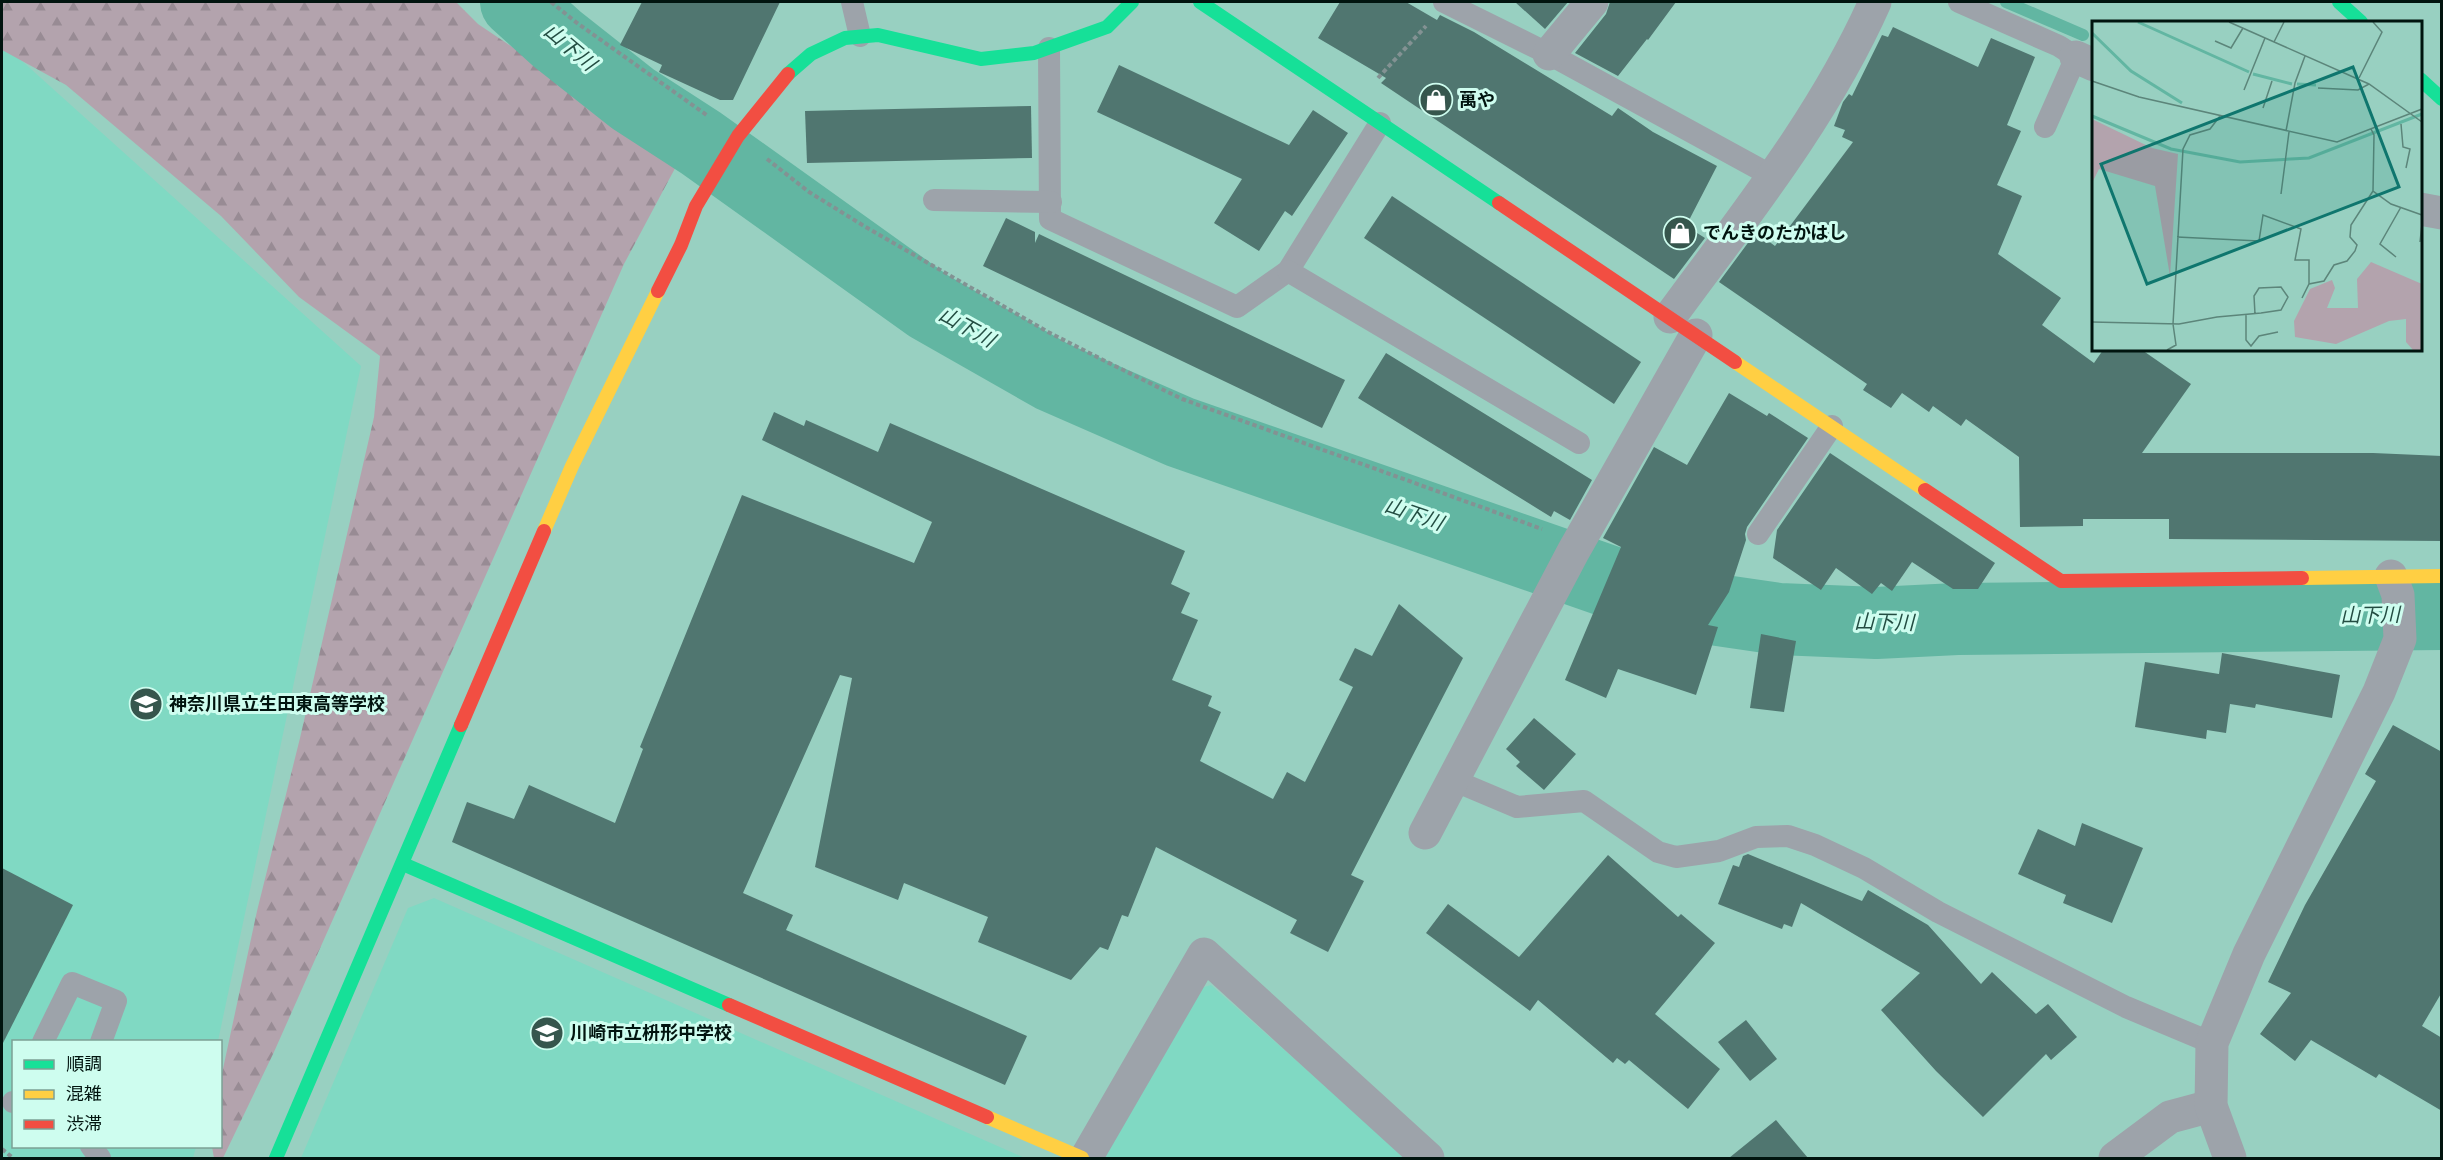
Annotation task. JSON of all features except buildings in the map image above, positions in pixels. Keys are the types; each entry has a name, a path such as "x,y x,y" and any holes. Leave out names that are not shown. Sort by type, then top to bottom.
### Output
{"street":[{"path":"276,1158 572,465 715,173 737,138 784,77 811,54 845,38 878,35 981,58 1034,53 1107,27 1132,2"},
{"path":"1200,2 2061,581 2394,586 2442,576"},
{"path":"1550,54 1592,2"},
{"path":"1425,833 1576,548 1683,326 1772,176 1807,128 1857,43 1875,2"},
{"path":"2339,2 2360,21"},
{"path":"2422,80 2442,99"},
{"path":"2422,208 2442,213"},
{"path":"2230,1158 2211,1106 2212,1043 2249,954 2379,692 2400,639 2394,586"},
{"path":"403,864 1084,1158 1204,954 1428,1158"},
{"path":"2115,1158 2170,1117 2211,1106"}],"lane":[{"path":"852,2 860,36"},
{"path":"1445,2 1550,54 1772,176"},
{"path":"1959,2 2059,46 2085,61 2045,127"},
{"path":"1049,48 1050,219 1237,307 1288,271 1380,123"},
{"path":"934,200 1051,202"},
{"path":"1288,271 1580,443"},
{"path":"1758,534 1832,426"},
{"path":"1453,780 1517,807 1584,801 1658,852 1676,857 1719,851 1756,837 1788,836 1815,845 1864,868 1938,912 2126,1006 2212,1043"},
{"path":"44,1040 72,983 116,1001 101,1040"}],"path":[{"path":"551,2 809,192 1048,332 1182,399 1576,548"},
{"path":"1371,87 1445,2"},
{"path":"2,1149 13,1158"}],"shaded area":[{"name":"神奈川県立生田東高等学校","path":"2,43 361,366 218,1040 12,1040 12,1148 196,1148 193,1158 2,1158"},
{"name":"川崎市立枡形中学校","path":"434,898 1025,1158 301,1158 408,908"},
{"path":"1211,985 1406,1158 1092,1158 1194,990"}],"green space":[{"path":"2,2 456,2 478,24 680,159 624,264 274,1052 223,1158 214,1158 212,1148 222,1148 222,1073 257,911 300,738 374,417 380,356 299,297 221,216 66,85 2,50"}],"waterway":[{"name":"山下川","path":"516,2 557,39 633,99 701,143 929,306 1052,376 1180,432 1622,586 1697,607 1779,619 1876,623 1957,619 2442,614"},
{"path":"2006,2 2083,35"}],"traffic: fast":[{"path":"788,74 811,54 845,38 878,35 981,59 1034,53 1107,27 1132,2"},
{"path":"1200,2 1499,203"},
{"path":"2339,2 2360,21"},
{"path":"2422,81 2442,99"},
{"path":"276,1158 461,725"},
{"path":"403,864 729,1005"}],"traffic: slow":[{"path":"544,531 572,466 658,291"},
{"path":"1735,362 1925,490"},
{"path":"2302,578 2442,576"},
{"path":"987,1117 1082,1158"}],"traffic: jam":[{"path":"658,291 681,245 696,206 738,136 788,74"},
{"path":"1499,203 1735,362"},
{"path":"1925,490 2061,581 2302,578"},
{"path":"461,725 544,531"},
{"path":"729,1005 987,1117"}],"place":[{"name":"萬や","path":"1436,100"},
{"name":"でんきのたかはし","path":"1680,233"},
{"name":"神奈川県立生田東高等学校","path":"146,704"},
{"name":"川崎市立枡形中学校","path":"547,1033"}]}
